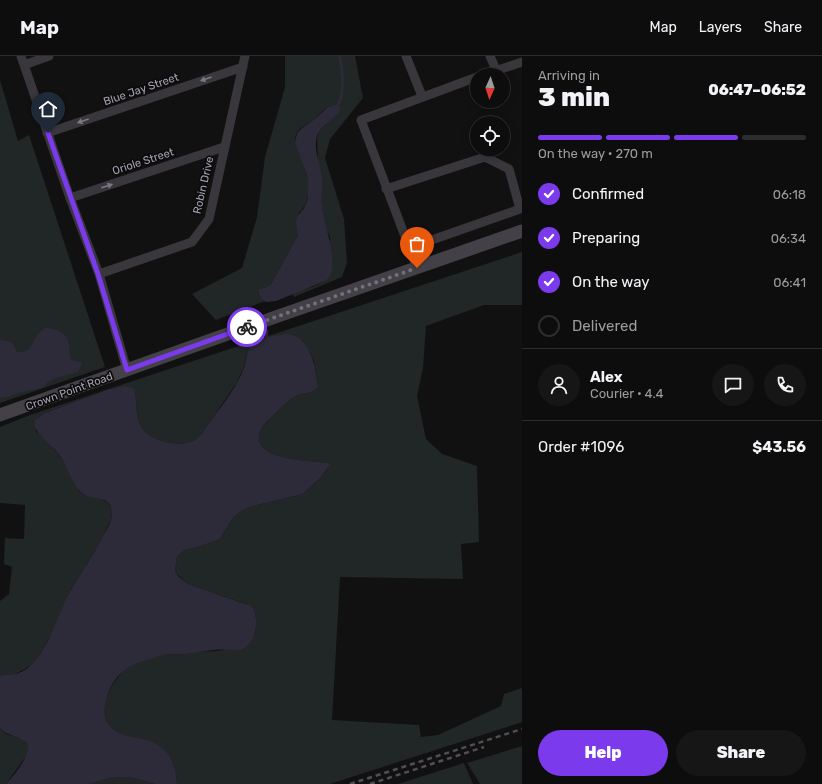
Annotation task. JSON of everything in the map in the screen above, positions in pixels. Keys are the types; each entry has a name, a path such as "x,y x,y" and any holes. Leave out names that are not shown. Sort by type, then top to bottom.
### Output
{"main road":[{"name":"Crown Point Road","path":"0,416 522,231"}],"street":[{"path":"49,56 22,60 98,274 127,370"},
{"name":"Robin Drive","path":"98,274 192,242 209,219 245,56"},
{"path":"406,56 422,96"},
{"path":"490,56 495,68"},
{"path":"502,68 522,62"},
{"name":"Blue Jay Street","path":"48,133 243,67"},
{"path":"417,268 361,120 422,96 470,79"},
{"name":"Oriole Street","path":"70,198 224,147"},
{"path":"386,189 485,156 509,169 520,210 409,248"}],"shaded area":[{"path":"285,56 355,56 363,98 330,139 325,158 344,219 347,263 342,277 294,297 292,293 320,283 329,276 331,272 330,238 325,225 322,207 322,174 318,160 317,138 319,131 340,111 327,108 315,119 302,127 296,134 296,145 303,162 309,192 304,206 299,213 298,235 271,284 267,287 259,289 262,298 265,301 216,320 192,294 242,268 257,217 265,157 285,87"},
{"path":"0,80 18,141 29,135 105,367 0,403"},
{"path":"335,105 340,107 340,111 319,132 316,141 317,156 322,175 323,214 332,252 332,269 330,276 320,283 276,301 266,302 261,297 259,289 267,287 271,284 298,235 296,223 297,217 304,208 308,199 307,175 295,143 297,133 327,108"},
{"path":"522,252 522,305 484,305 426,326 423,368 417,396 426,439 442,454 477,466 479,542 461,544 463,579 340,577 332,720 419,725 421,737 438,735 501,706 504,694 522,688 522,722 330,784 177,784 173,764 165,752 154,744 118,732 109,725 105,713 108,694 120,675 131,665 170,654 189,654 222,650 255,634 256,617 254,611 246,604 188,584 175,571 177,556 185,550 220,539 234,516 253,506 303,494 328,468 328,463 298,460 275,455 266,450 260,444 259,436 265,424 286,403 296,396 314,391 318,386 314,361 303,341 284,334 255,343 246,355 244,367 236,384 202,433 197,439 192,441 178,444 151,436 142,428 138,419 135,391 123,386 109,389 45,413 35,420 36,431 57,452 79,491 84,495 101,499 108,503 112,509 111,520 98,546 71,589 56,625 33,664 15,674 0,676 0,601 9,594 12,567 4,564 5,538 24,539 25,505 0,503 0,427 30,415"},
{"path":"46,328 55,329 65,335 69,342 71,360 82,364 78,372 49,381 42,388 0,398 0,340 12,342 17,352 23,352 30,347 38,334"},
{"path":"284,334 293,335 306,345 313,360 318,386 314,391 292,398 267,422 259,436 260,444 266,450 275,455 298,460 328,463 330,465 321,477 303,494 253,506 234,516 220,539 185,550 177,556 175,571 178,576 188,584 251,606 256,617 253,637 246,647 241,650 216,650 184,654 168,654 135,664 118,676 110,689 106,701 105,716 110,726 114,730 131,737 147,740 162,748 167,753 173,764 177,784 155,784 126,777 110,778 89,784 6,784 24,760 28,749 28,744 0,728 0,676 15,674 22,671 31,665 40,655 67,597 108,528 112,517 111,507 108,502 86,496 79,491 58,453 42,438 36,429 35,420 45,413 109,389 123,386 133,388 135,391 138,419 142,428 151,436 178,444 192,441 197,439 201,434 236,385 244,368 249,349 261,339"},
{"path":"0,728 6,734 23,739 28,743 29,750 6,784 0,784"},
{"path":"522,746 522,784 480,784 467,763"},
{"path":"464,763 473,784 398,784"},
{"path":"126,777 155,784 89,784 110,778"}],"waterway":[{"path":"336,108 339,103 342,90 340,56"},
{"path":"267,331 267,341"}],"railway":[{"path":"350,784 522,729"},
{"path":"370,784 484,747"}],"way so far":[{"path":"247,327 417,268"}],"route":[{"path":"48,133 98,274 127,370 247,327"}]}
